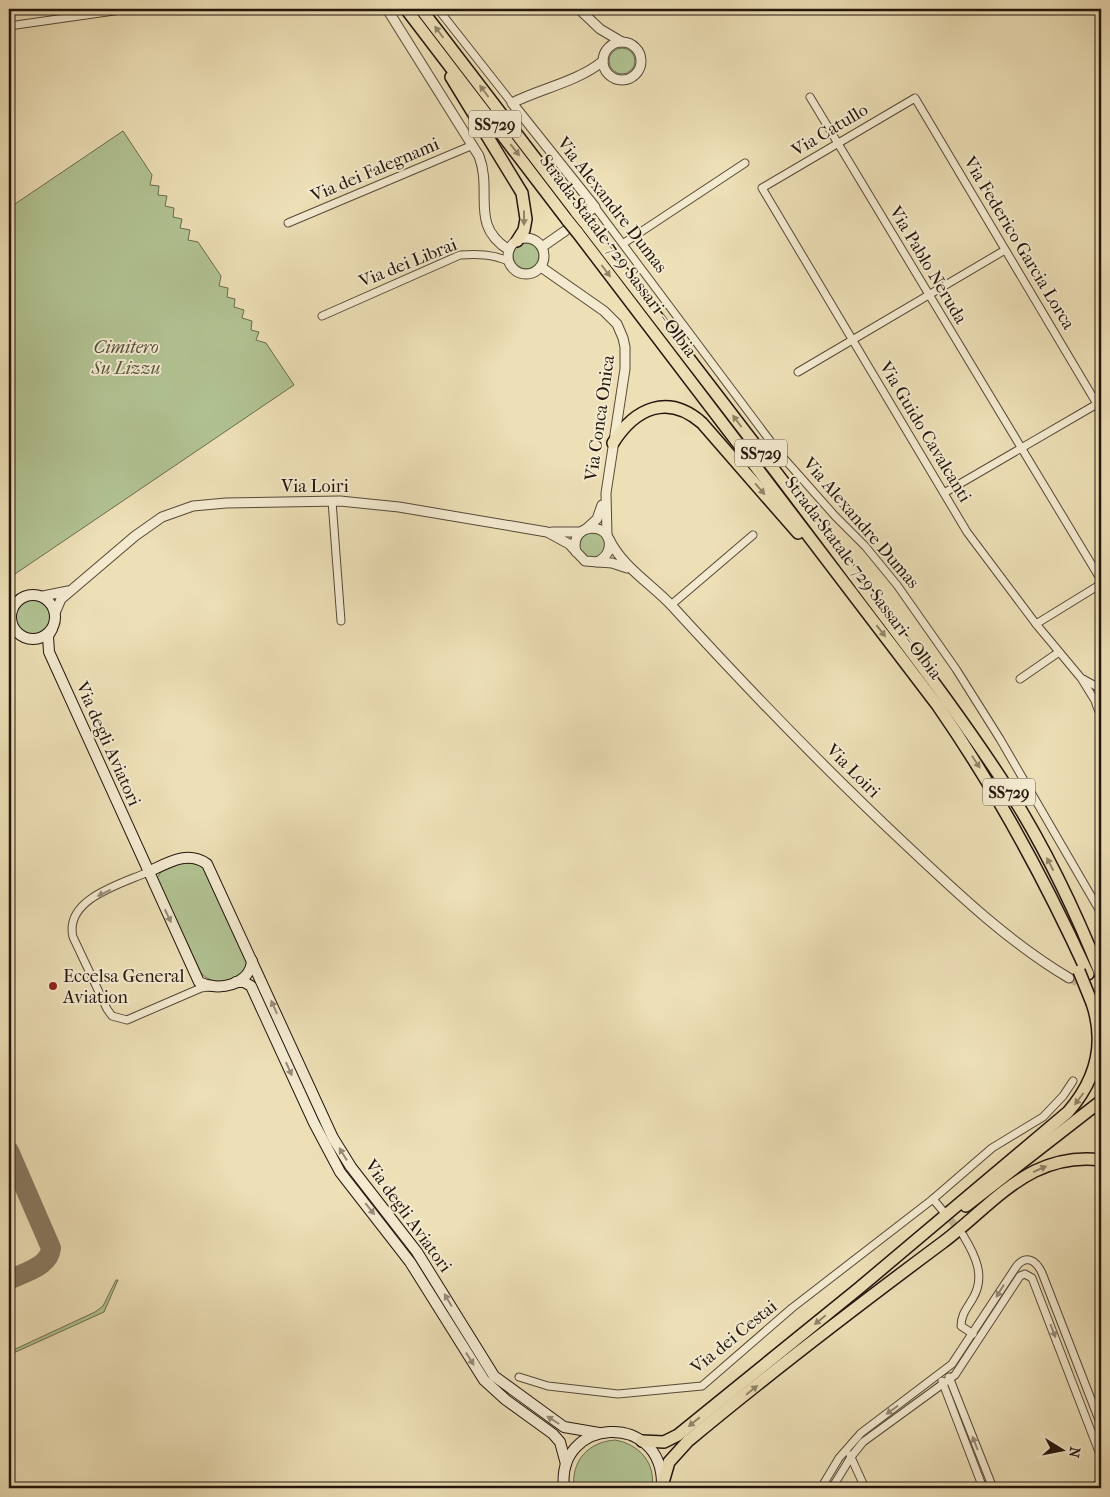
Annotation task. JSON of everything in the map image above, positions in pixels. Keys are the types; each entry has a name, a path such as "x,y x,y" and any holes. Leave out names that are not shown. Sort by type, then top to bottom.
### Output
{"highway":[{"name":"Strada Statale 729 Sassari - Olbia","path":"406,9 570,222 581,228 823,533 970,734 1025,819 1071,907 1101,973"},
{"name":"Strada Statale 729 Sassari - Olbia","path":"421,9 570,222"},
{"path":"421,28 522,193 526,219 524,230 517,240"},
{"name":"Strada Statale 729 Sassari - Olbia","path":"581,228 966,746 1027,848 1058,907 1098,1005 1098,1052 1092,1078 1077,1102 1064,1116 858,1289"},
{"path":"613,443 630,420 648,410 666,407 694,416 851,593"},
{"path":"662,1487 668,1462 688,1441 861,1302 1101,1101"},
{"path":"642,1441 657,1443 678,1435 858,1289 1053,1140"},
{"path":"861,1302 949,1238 1023,1178 1060,1162 1081,1159 1101,1160"}],"main road":[{"path":"49,652 48,636 52,629 55,613 53,606 43,596 26,595 19,599 10,614 10,623 14,636 35,639 47,634 52,629"},
{"path":"35,639 49,652"},
{"name":"Via degli Aviatori","path":"49,652 198,982 214,987"},
{"name":"Via degli Aviatori","path":"148,872 187,857 194,857 207,864 342,1153 418,1252 494,1376 564,1427 599,1433 622,1432 642,1441"},
{"path":"214,987 236,982 248,974 252,960"},
{"name":"Via degli Aviatori","path":"236,982 244,982 251,986 314,1123 340,1172 410,1262 484,1380 506,1400 553,1434 560,1442 566,1464"},
{"path":"564,1488 563,1479 566,1464 573,1450 585,1439 599,1433"},
{"path":"642,1441 657,1459 662,1472 662,1487"}],"street":[{"path":"9,26 128,9"},
{"path":"387,9 473,145 484,169 486,224 495,241 509,250"},
{"name":"Via Alexandre Dumas","path":"438,9 593,209 624,243 780,454 799,477 865,546 897,585 956,668 1000,739 1101,913"},
{"path":"580,9 600,29 622,42 628,43 637,50 641,61 640,67 628,79 616,79 609,75 587,74"},
{"path":"600,29 607,50"},
{"path":"609,75 603,61 607,50 611,45 622,42"},
{"path":"512,103 535,92 587,74 603,61"},
{"name":"Via Pablo Neruda","path":"810,97 1101,580"},
{"name":"Via Catullo","path":"762,188 915,98"},
{"name":"Via Federico Garcia Lorca","path":"915,98 1097,404 1020,448"},
{"name":"Via dei Falegnami","path":"288,222 473,145"},
{"path":"624,243 745,163"},
{"name":"Via Guido Cavalcanti","path":"762,188 978,550 1099,700"},
{"path":"542,247 570,222"},
{"path":"531,239 542,247 544,255 541,266 534,273 525,275 513,269 508,261 509,250 517,240 531,239"},
{"path":"798,372 1005,250"},
{"name":"Via dei Librai","path":"322,316 460,255 496,256 508,261"},
{"name":"Via Conca Onica","path":"541,266 604,311 617,324 623,338 625,347 624,369 606,493 608,538"},
{"path":"944,493 1020,448"},
{"name":"Via Conca Onica","path":"584,530 597,519 606,493"},
{"path":"332,501 341,621"},
{"name":"Via Loiri","path":"55,613 57,605 72,589 135,536 162,517 193,506 226,503 332,501 399,507 547,532 562,540 576,552"},
{"path":"547,532 597,528 608,538 606,555 596,562 585,561 576,552 575,541 584,530"},
{"path":"670,604 753,535"},
{"name":"Via Loiri","path":"608,538 616,552 630,569 670,604 845,788 956,892 998,928 1069,978"},
{"name":"Via Loiri","path":"596,562 612,563 630,569"},
{"path":"1036,624 1101,584"},
{"name":"Via Loiri","path":"43,596 62,594 72,589"},
{"path":"1020,679 1059,652"},
{"name":"Via Guido Cavalcanti","path":"1081,678 1101,689"},
{"path":"1099,700 1101,714"},
{"path":"148,872 99,895 82,906 72,920 70,928 73,937 107,1009 112,1016 128,1020 200,988 214,987"},
{"name":"Via dei Cestai","path":"519,1377 548,1386 618,1394 702,1386 792,1308 933,1200 998,1144 1043,1117 1063,1096 1073,1081"},
{"path":"933,1200 943,1211"},
{"path":"963,1235 972,1249 979,1271 979,1288 961,1318 961,1326 973,1334"},
{"path":"821,1488 847,1448 861,1433 952,1364 1019,1262 1028,1259 1038,1265 1042,1273 1101,1425"},
{"path":"832,1488 851,1457 863,1442 958,1371 1020,1276 1025,1274 1032,1278 1101,1457"},
{"path":"1070,1374 1080,1370"},
{"path":"942,1373 950,1378 993,1488"},
{"path":"942,1373 942,1384 983,1488"},
{"path":"847,1448 865,1488"},
{"path":"1092,1488 1101,1482"}],"green space":[{"path":"622,48 631,52 635,61 631,70 622,74 613,70 609,61 613,52"},
{"name":"Cimitero Su Lizzu","path":"123,131 152,175 150,185 159,186 158,195 167,196 165,206 174,208 173,217 182,219 180,228 190,230 188,240 198,242 221,276 219,286 228,288 227,297 235,299 234,307 244,310 242,318 252,321 251,330 259,332 256,340 266,343 294,385 9,578 9,208"},
{"path":"526,243 536,246 539,256 536,266 526,269 516,266 513,256 516,246"},
{"path":"592,532 601,536 605,545 601,554 592,558 583,554 579,545 583,536"},
{"path":"33,599 45,605 51,617 45,629 33,635 21,629 15,617 21,605"},
{"path":"192,861 204,867 247,962 248,966 243,971 226,981 213,981 201,973 157,878 161,872 184,862"},
{"path":"116,1280 118,1280 104,1312 9,1355 9,1352 95,1312 103,1306"},
{"path":"615,1440 624,1442 644,1456 653,1479 652,1488 574,1488 575,1469 583,1455 597,1445"}],"taxiway":[{"path":"9,1151 51,1248 46,1260 41,1264 9,1280"}],"tunnel":[{"path":"1069,978 1101,992"},
{"path":"944,1212 960,1231"}],"place":[{"name":"Eccelsa General Aviation","path":"53,986"}]}
